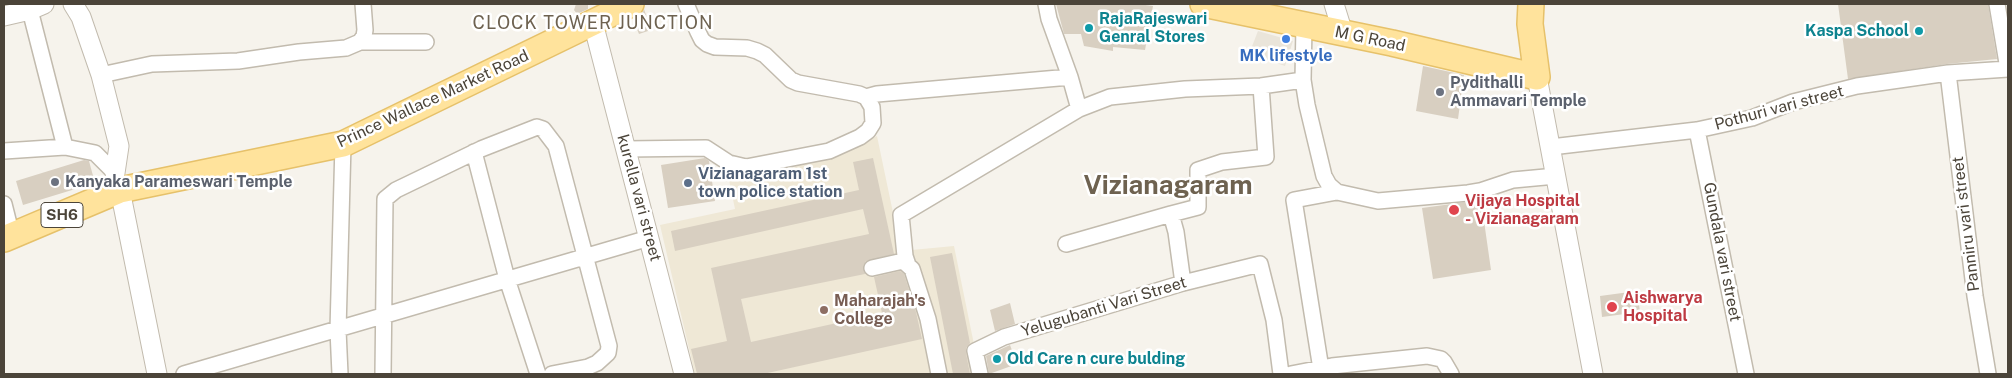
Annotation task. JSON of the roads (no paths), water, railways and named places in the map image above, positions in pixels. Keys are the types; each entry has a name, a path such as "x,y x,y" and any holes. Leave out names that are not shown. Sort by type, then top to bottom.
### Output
{"main road":[{"name":"Prince Wallace Market Road","path":"118,182 343,144 631,4"},
{"name":"M G Road","path":"1203,4 1343,33 1537,77"},
{"path":"1531,4 1530,24 1537,77"},
{"name":"SH6","path":"8,238 118,182"}],"street":[{"path":"73,4 81,17 101,75 119,146 118,182 157,374"},
{"path":"360,42 366,30 363,4"},
{"path":"626,149 706,148 729,163 746,168 829,151 860,138 873,123 870,100 866,97 859,94 798,83 791,80 765,55 757,51 747,48 714,47 707,44 702,40 686,4"},
{"path":"1046,4 1049,19 1070,77 1079,109"},
{"path":"1334,4 1343,33"},
{"path":"1997,4 2008,69"},
{"path":"4,16 37,7 65,147"},
{"name":"kurella vari street","path":"593,23 684,374"},
{"path":"1304,25 1303,80 1324,176 1329,185 1337,192"},
{"path":"101,75 152,64 238,61 299,52 346,48 360,42 426,42"},
{"name":"Pothuri vari street","path":"1551,148 1697,130 1752,118 1793,102 1857,86 1948,73 2008,69"},
{"name":"Panniru vari street","path":"1948,73 1975,296 1988,374"},
{"path":"866,97 877,94 1070,77"},
{"path":"1537,77 1593,374"},
{"path":"939,374 928,319 914,274 905,256 901,215 1079,109 1110,97 1185,89 1260,86 1303,80"},
{"path":"1066,244 1198,207 1198,170 1222,162 1266,157 1260,86"},
{"path":"383,374 385,198 396,190 474,152 537,127 543,129 556,146 608,346 608,354 603,360 588,367 552,374"},
{"name":"Gundala vari street","path":"1697,130 1746,374"},
{"path":"340,374 338,330 343,144"},
{"path":"4,151 65,147 95,153 118,182"},
{"path":"474,152 507,279 538,374"},
{"path":"1321,368 1294,200 1337,192 1378,200 1468,193 1513,180 1556,176"},
{"path":"4,204 8,238"},
{"path":"1171,214 1176,232 1183,283"},
{"path":"184,374 649,238"},
{"path":"872,268 903,261 908,265"},
{"name":"Yelugubanti Vari Street","path":"980,374 975,350 1004,337 1183,283 1260,264 1274,320 1281,374"},
{"path":"1291,374 1321,368 1427,356 1441,359 1451,374"}],"place":[{"name":"RajaRajeswari Genral Stores","path":"1089,28"},
{"name":"Kaspa School","path":"1919,31"},
{"name":"MK lifestyle","path":"1286,39"},
{"name":"Pydithalli Ammavari Temple","path":"1440,92"},
{"name":"Kanyaka Parameswari Temple","path":"55,182"},
{"name":"Vizianagaram 1st town police station","path":"688,183"},
{"name":"Vijaya Hospital - Vizianagaram","path":"1454,210"},
{"name":"Aishwarya Hospital","path":"1612,307"},
{"name":"Maharajah's College","path":"824,310"},
{"name":"Old Care n cure bulding","path":"997,359"}],"district":[{"name":"CLOCK TOWER JUNCTION","path":"593,23"},
{"name":"Vizianagaram","path":"1168,186"}]}
